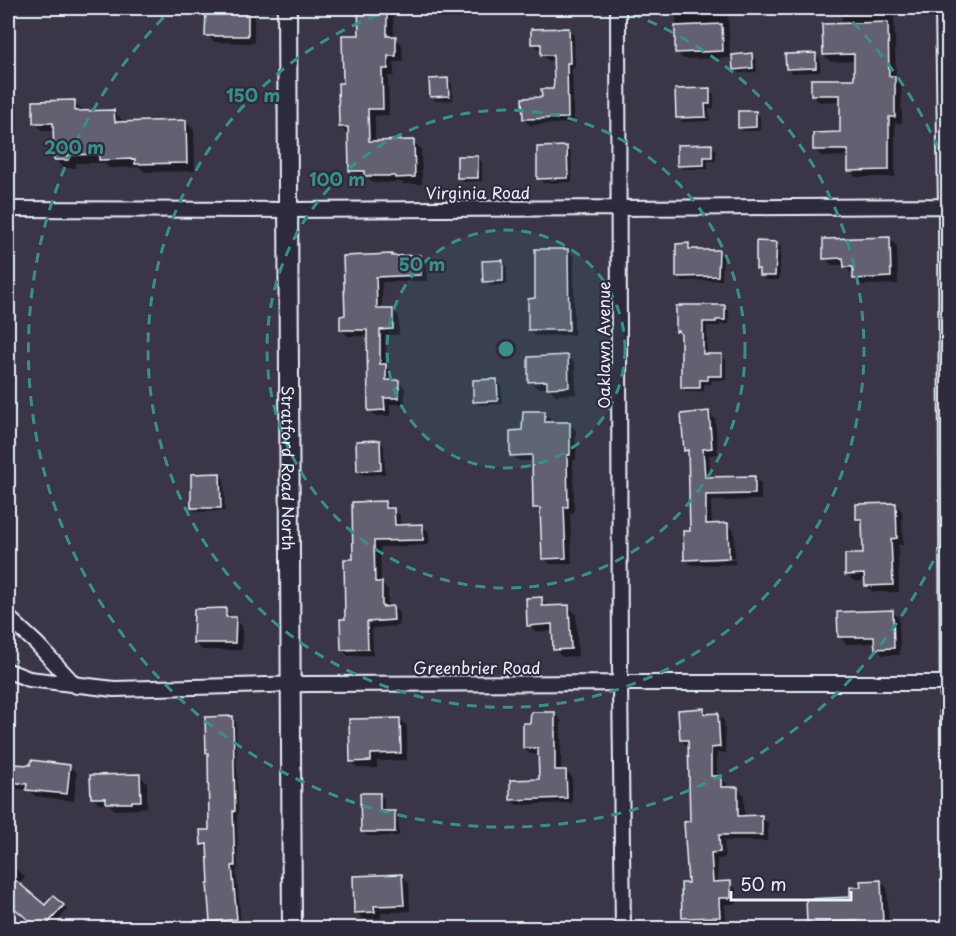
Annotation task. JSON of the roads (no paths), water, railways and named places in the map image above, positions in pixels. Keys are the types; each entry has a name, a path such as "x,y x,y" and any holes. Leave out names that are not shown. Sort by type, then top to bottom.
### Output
{"main road":[{"name":"Stratford Road North","path":"287,8 292,928"}],"street":[{"name":"Oaklawn Avenue","path":"618,8 623,928"},
{"path":"943,8 947,206 948,756"},
{"name":"Virginia Road","path":"8,209 288,210 947,206"},
{"path":"8,617 76,686"},
{"name":"Greenbrier Road","path":"8,671 29,679 114,690 289,685 620,682 948,683"}]}
